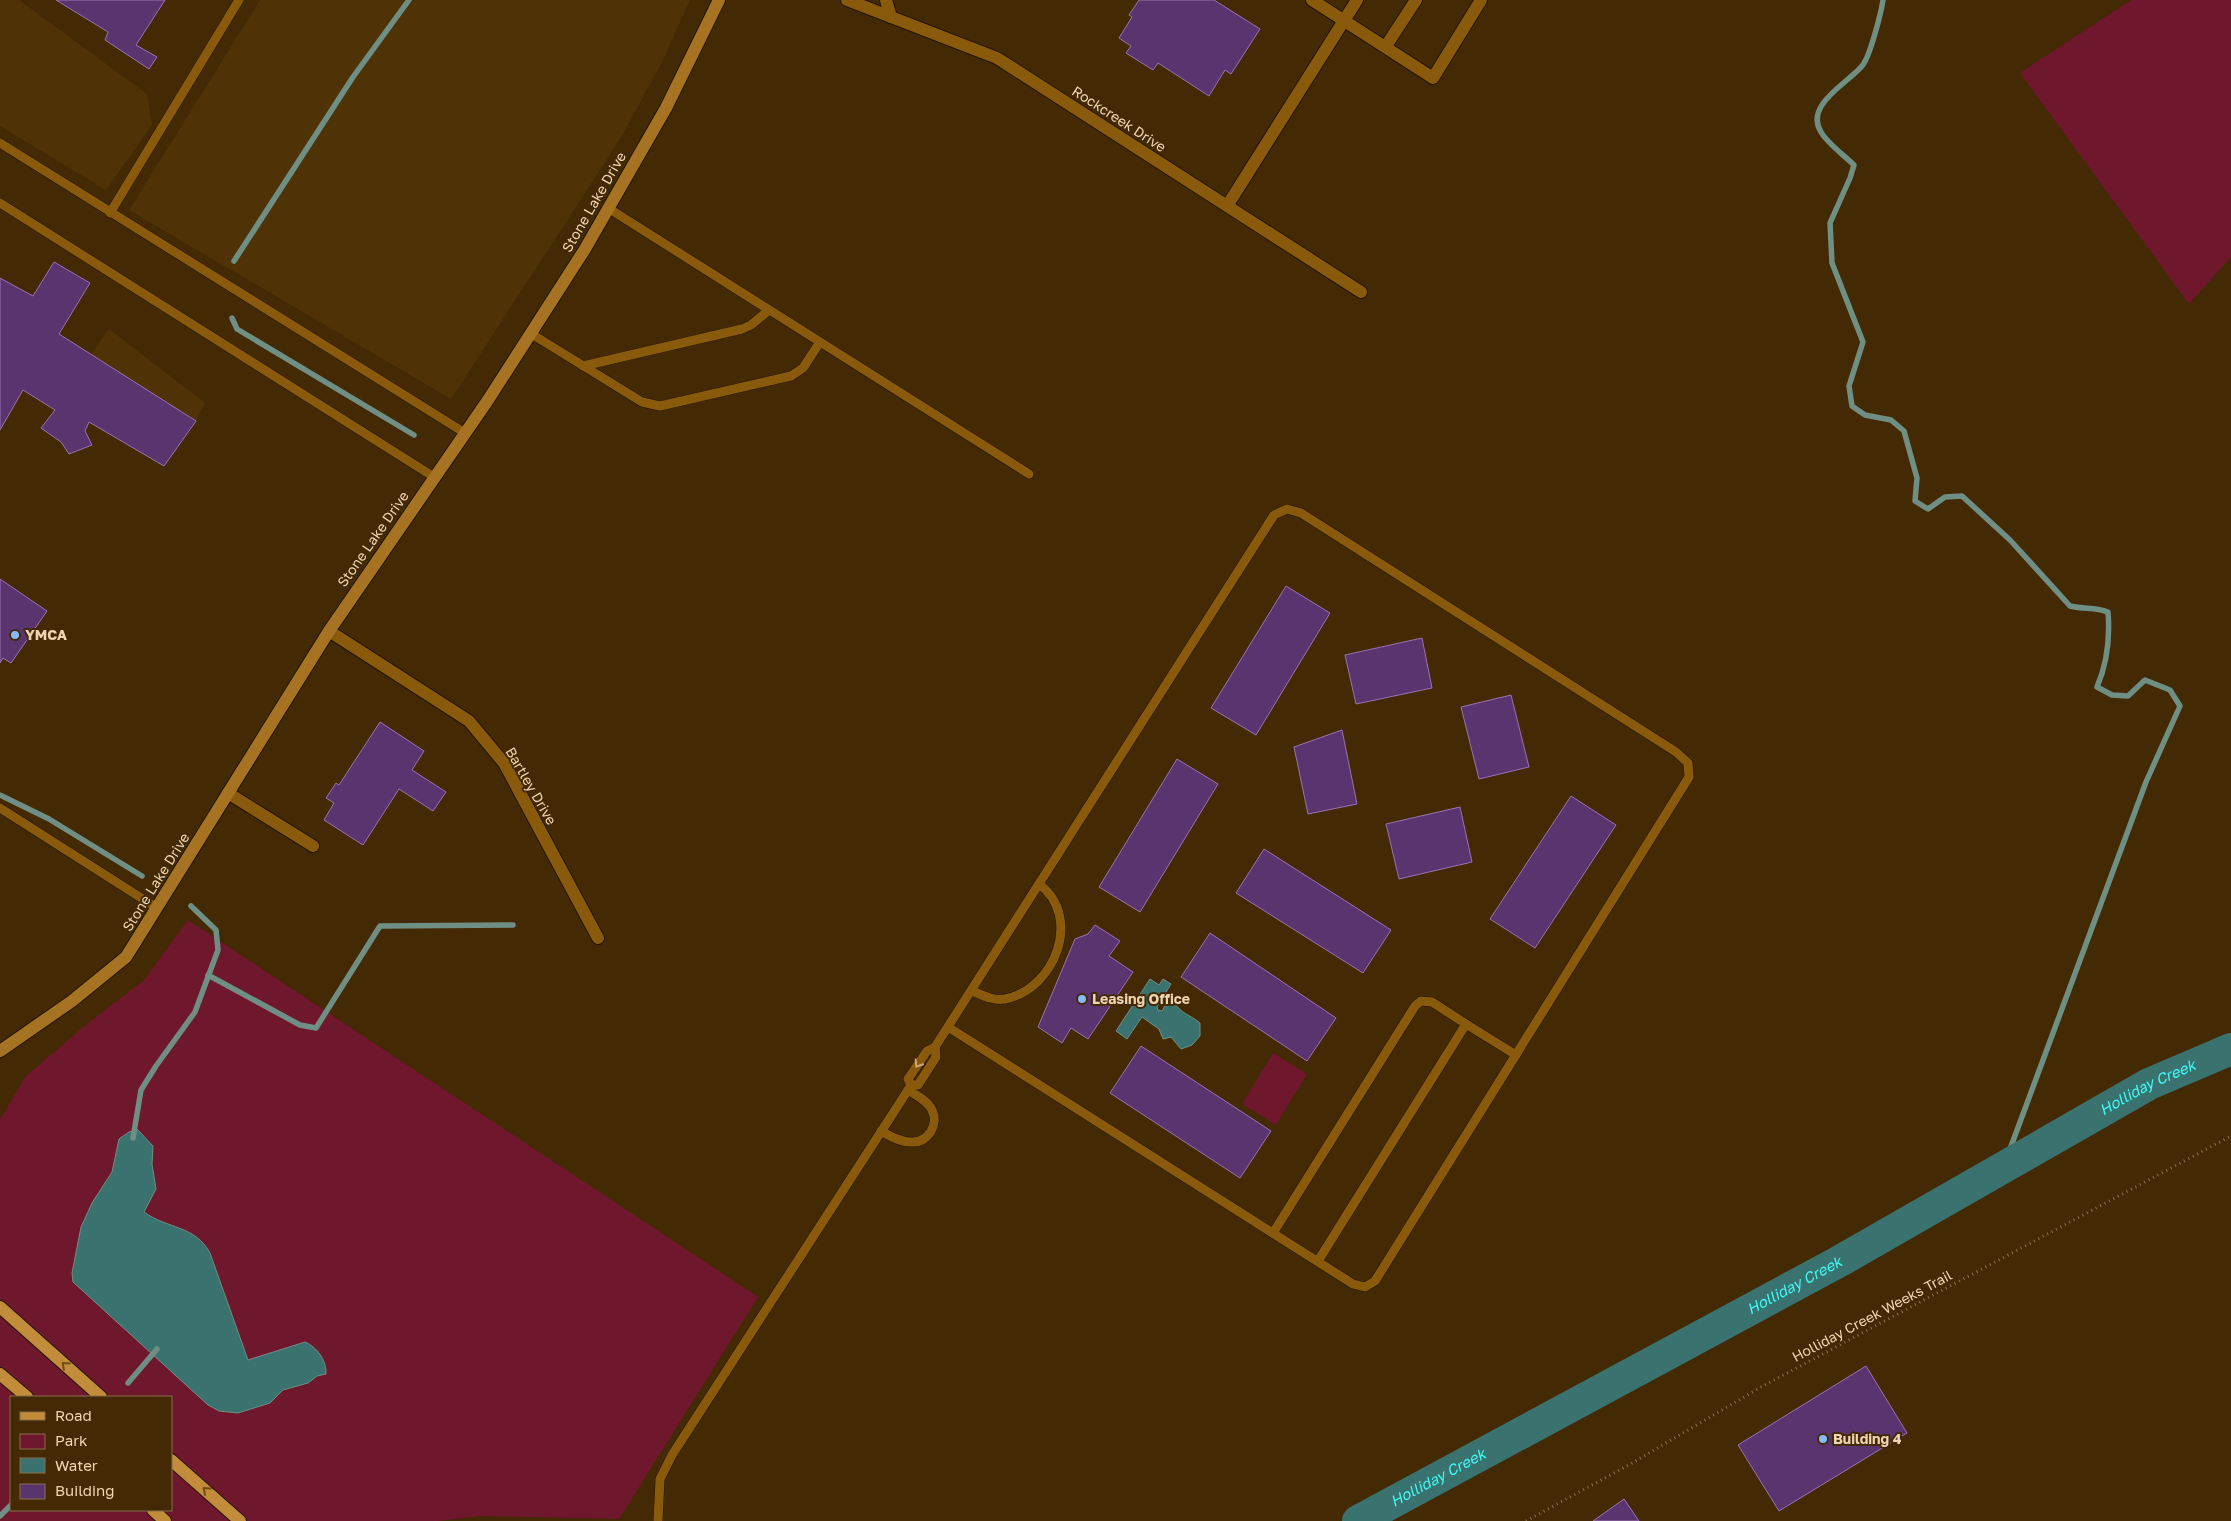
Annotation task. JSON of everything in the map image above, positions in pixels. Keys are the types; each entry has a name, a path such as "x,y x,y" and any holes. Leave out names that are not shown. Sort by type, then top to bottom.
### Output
{"main road":[{"path":"0,1307 100,1396"},
{"path":"0,1374 26,1396"},
{"path":"172,1461 240,1521"},
{"path":"154,1511 166,1521"}],"street":[{"name":"Stone Lake Drive","path":"0,1051 72,1001 126,957 329,631 465,433 585,249 666,108 719,0"},
{"name":"Rockcreek Drive","path":"847,0 997,58 1361,292"},
{"path":"886,0 891,17"},
{"path":"1312,0 1433,78 1482,0"},
{"path":"1227,206 1357,0"},
{"path":"1386,46 1416,0"},
{"name":"Bartley Drive","path":"329,631 469,721 504,764 598,938"},
{"path":"228,793 313,846"}],"lane":[{"path":"110,212 239,0"},
{"path":"0,144 465,433"},
{"path":"0,203 434,477"},
{"path":"608,208 1029,474"},
{"path":"583,366 742,329 751,325 769,310"},
{"path":"530,333 642,402 660,406 791,376 803,368 820,342"},
{"path":"658,1521 660,1479 672,1455 909,1088 908,1079 927,1051 935,1047 948,1027 972,991 1274,515 1287,509 1301,513 1676,752 1688,763 1689,777 1375,1281 1365,1287 1354,1284 948,1027"},
{"path":"0,808 157,908"},
{"path":"972,991 986,998 1004,999 1020,993 1037,982 1049,969 1061,939 1059,907 1051,893 1039,884"},
{"path":"1273,1233 1415,1006 1421,1001 1432,1002 1516,1055"},
{"path":"1318,1261 1466,1024"},
{"path":"881,1131 898,1140 912,1142 924,1139 932,1131 935,1120 932,1108 909,1088"}],"path":[{"name":"Holliday Creek Weeks Trail","path":"1526,1521 1627,1466 1761,1388 2231,1136"}],"shaded area":[{"path":"0,0 19,0 147,94 152,125 106,190 0,126"},
{"path":"260,0 690,0 663,60 622,136 451,399 129,210"},
{"path":"109,329 205,403 196,421 91,354"}],"green space":[{"path":"2131,0 2231,0 2231,257 2189,304 2020,73"},
{"path":"188,920 758,1297 619,1519 480,1516 439,1521 0,1521 0,1119 26,1076 82,1028 144,980"},
{"path":"1273,1053 1307,1074 1276,1125 1242,1104"}],"water":[{"path":"1150,979 1159,985 1163,979 1171,984 1157,1007 1158,1010 1162,1011 1167,1002 1173,1001 1182,1011 1200,1023 1200,1036 1192,1045 1181,1049 1171,1037 1163,1039 1159,1029 1142,1017 1127,1039 1116,1031"},
{"path":"137,1129 153,1146 152,1164 156,1189 144,1212 162,1222 189,1232 204,1244 210,1253 248,1360 305,1342 313,1347 323,1359 326,1374 317,1376 308,1383 283,1390 270,1403 238,1413 219,1411 208,1405 73,1282 72,1273 81,1227 92,1203 112,1172 119,1139"}],"building":[{"path":"56,0 165,0 136,45 157,57 149,69 105,40 108,32"},
{"path":"1139,0 1214,0 1260,29 1231,74 1225,70 1209,96 1158,63 1153,70 1126,53 1131,46 1119,38 1132,17 1129,15"},
{"path":"54,262 90,283 59,334 196,421 164,466 89,422 85,431 92,445 69,454 61,442 41,428 55,410 23,390 0,430 0,278 33,296"},
{"name":"YMCA","path":"0,579 47,611 11,663 3,658 0,663"},
{"path":"1286,586 1330,613 1256,735 1211,708"},
{"path":"1422,638 1432,688 1356,704 1345,655"},
{"path":"1511,695 1529,767 1479,779 1461,707"},
{"path":"380,722 424,751 412,770 446,792 433,811 399,789 363,845 324,820 334,803 326,798 336,783 339,785"},
{"path":"1342,730 1357,804 1308,814 1294,747"},
{"path":"1177,759 1218,784 1140,912 1099,887"},
{"path":"1571,796 1616,825 1535,948 1490,919"},
{"path":"1460,807 1472,862 1399,879 1386,824"},
{"path":"1264,849 1391,930 1363,973 1236,893"},
{"name":"Leasing Office","path":"1095,925 1120,941 1109,956 1133,972 1088,1039 1071,1028 1062,1043 1038,1027 1075,939 1088,934"},
{"path":"1210,933 1336,1018 1307,1061 1181,977"},
{"path":"1141,1046 1271,1131 1240,1178 1110,1093"},
{"name":"Building 4","path":"1866,1366 1907,1433 1779,1511 1738,1445"},
{"path":"1624,1499 1639,1521 1593,1521"}],"waterway":[{"path":"234,261 353,77 409,0"},
{"path":"1883,0 1875,34 1865,61 1856,73 1830,95 1818,113 1817,122 1827,141 1854,165 1830,223 1832,263 1863,342 1849,386 1852,406 1865,415 1891,420 1904,431 1917,478 1915,501 1928,509 1945,497 1962,496 2010,540 2070,606 2108,612 2107,650 2097,687 2112,695 2128,696 2145,680 2170,690 2180,706 2146,782 2003,1168"},
{"path":"232,318 237,329 414,435"},
{"path":"0,795 49,819 142,876"},
{"path":"133,1138 141,1090 195,1012 218,950 216,930 191,906"},
{"path":"208,975 300,1025 316,1028 380,926 513,925"},
{"name":"Holliday Creek","path":"1358,1521 1840,1261 2149,1084 2231,1049"},
{"path":"128,1383 157,1349"},
{"path":"0,1516 10,1506"}],"place":[{"name":"YMCA","path":"15,635"},
{"name":"Leasing Office","path":"1082,999"},
{"name":"Building 4","path":"1823,1439"}]}
